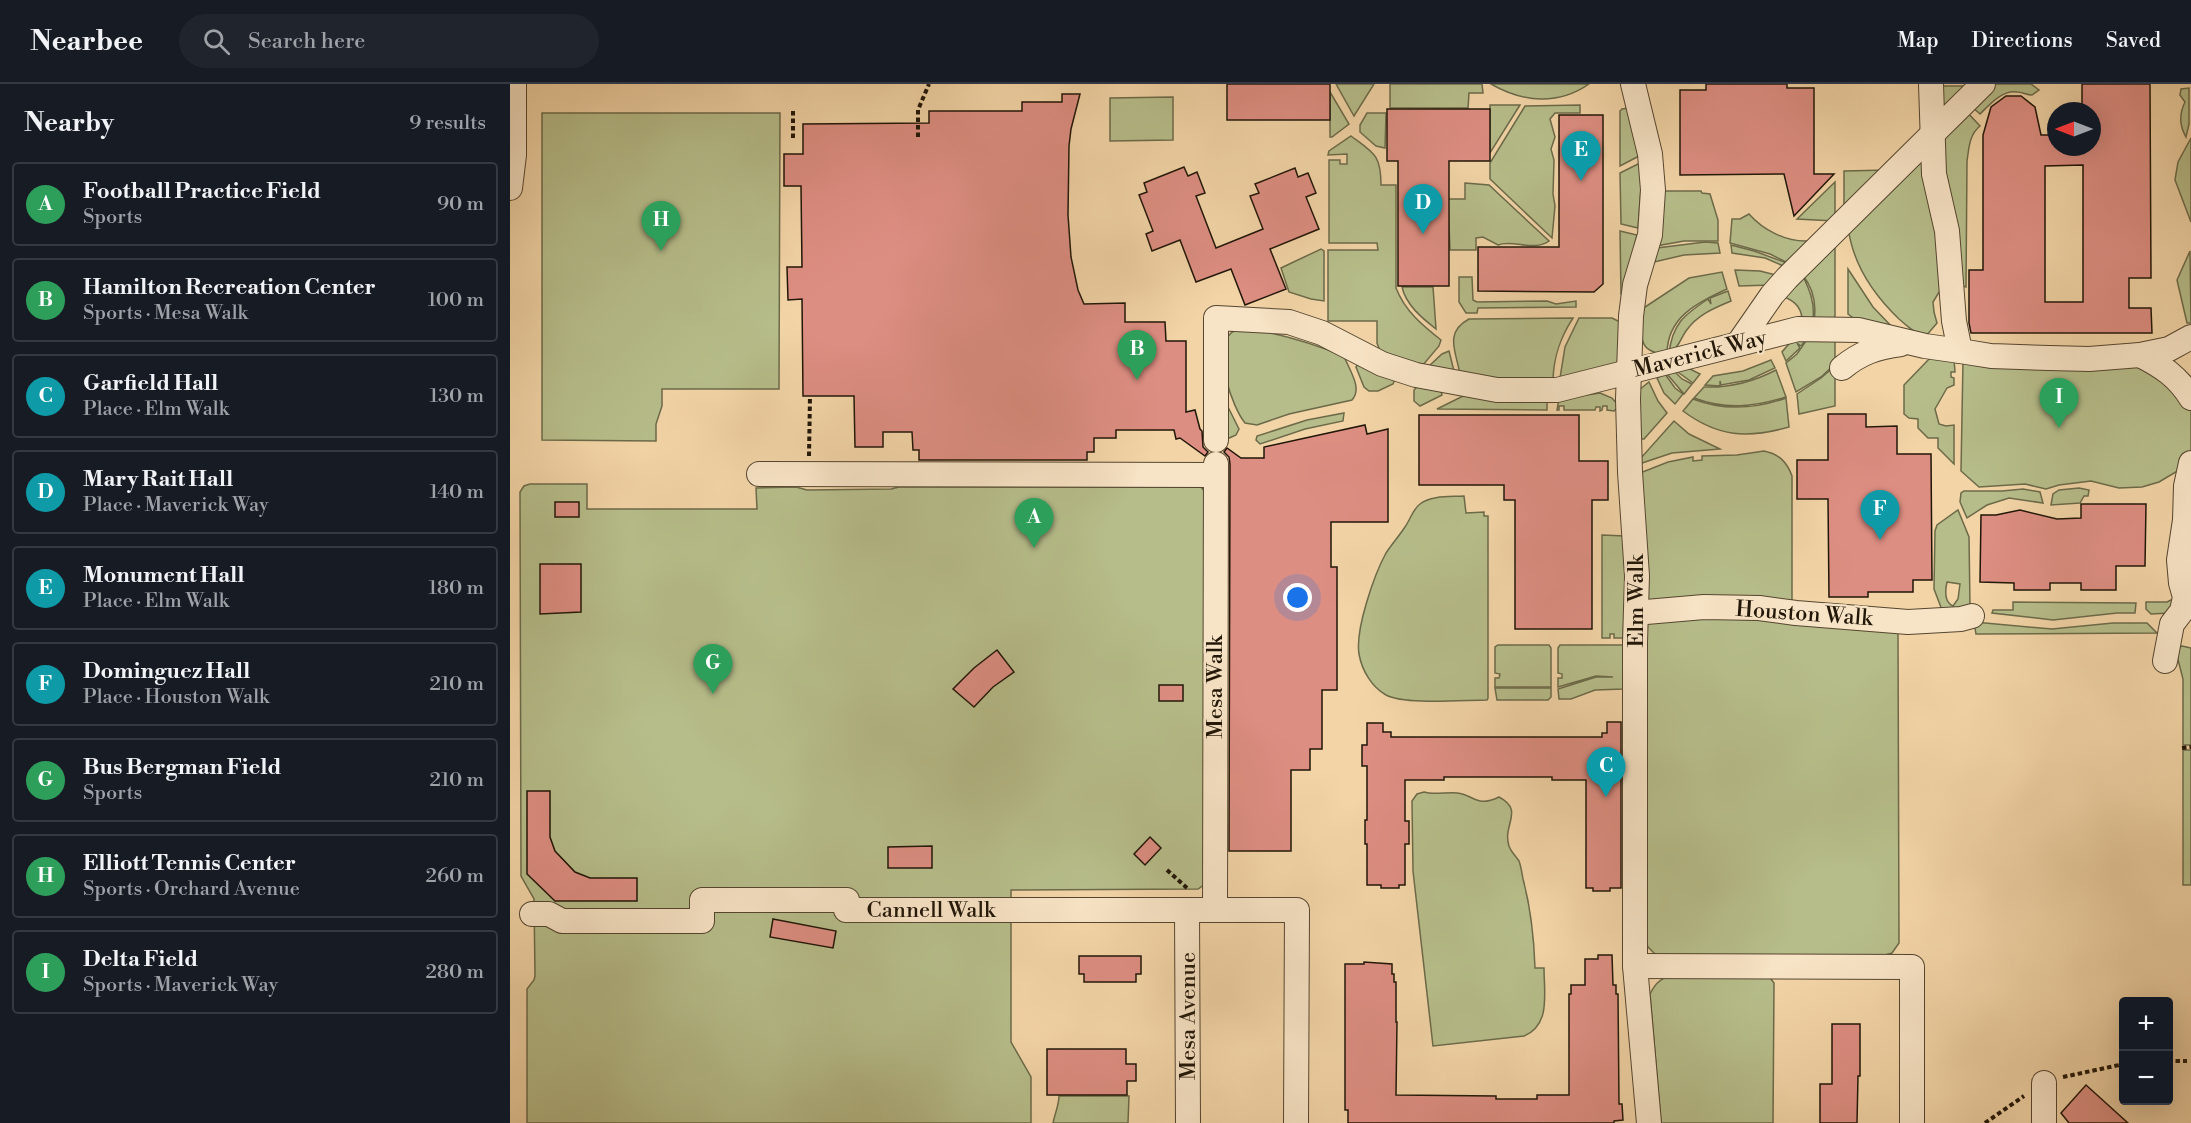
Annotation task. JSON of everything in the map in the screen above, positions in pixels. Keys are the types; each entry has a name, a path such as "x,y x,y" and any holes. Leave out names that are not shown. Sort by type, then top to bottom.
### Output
{"street":[{"path":"510,188 514,155 514,84"},
{"name":"Elm Walk","path":"1633,84 1650,154 1653,190 1650,235 1635,285 1631,316 1628,409 1637,576 1635,966 1649,1123"},
{"path":"1931,84 1934,174 1948,239 1952,307 1960,351"},
{"path":"1738,344 1772,295 1787,278 1983,84"},
{"path":"1842,368 1869,351 1922,345 1945,325 1952,307"},
{"name":"Maverick Way","path":"1216,318 1289,322 1322,333 1382,364 1436,379 1497,390 1557,390 1798,329 1858,330 1922,345 2028,358 2089,359 2188,348"},
{"name":"Mesa Walk","path":"1215,909 1216,318"},
{"path":"2140,355 2168,371 2180,381 2191,398"},
{"path":"759,474 809,475 1216,460"},
{"path":"2165,661 2172,624 2187,610 2179,560 2190,468"},
{"name":"Houston Walk","path":"1636,615 1646,612 1704,607 1758,608 1908,622 1961,619 1972,616"},
{"name":"Cannell Walk","path":"532,914 549,914 562,921 702,921 702,900 847,900 846,910 1040,910 1188,900"},
{"path":"1188,900 1215,909 1297,910 1296,1123"},
{"name":"Mesa Avenue","path":"1188,900 1188,1123"},
{"path":"1635,966 1912,967 1912,1123"},
{"path":"2044,1083 2044,1123"}],"path":[{"path":"918,137 918,110 929,84"},
{"path":"793,111 793,138"},
{"path":"809,475 810,396"},
{"path":"2182,748 2191,747"},
{"path":"1167,870 1188,900"},
{"path":"2173,1061 2187,1061"}],"green space":[{"path":"1336,84 1374,84 1354,116"},
{"path":"1390,84 1482,84 1483,93 1469,93 1468,108 1390,108"},
{"path":"1491,84 1589,84 1566,96 1541,99 1516,95"},
{"path":"1990,84 2031,84 2039,90 2032,95 2019,92 2006,93 1980,114 1970,105"},
{"path":"1937,86 1971,86 1937,120"},
{"path":"2189,88 2189,124 2186,137 2181,120 2185,102 2180,95 2181,89"},
{"path":"1330,92 1349,124 1332,137 1330,137"},
{"path":"1173,97 1173,140 1110,141 1110,98"},
{"path":"1490,105 1520,105 1490,153"},
{"path":"1580,105 1580,113 1555,113 1550,119 1555,137 1551,149 1554,160 1555,206 1552,238 1490,179 1490,163 1525,106"},
{"path":"1628,108 1639,156 1620,166 1620,111"},
{"path":"1965,110 1980,126 1972,138 1967,161 1966,287 1956,284 1939,175 1945,128"},
{"path":"542,113 780,113 779,389 662,389 662,406 656,424 656,441 542,440"},
{"path":"1367,113 1386,113 1385,148 1376,146 1360,132 1360,125"},
{"path":"1351,136 1375,156 1380,167 1381,185 1396,185 1396,288 1409,311 1441,340 1439,346 1423,365 1380,351 1377,343 1377,321 1328,321 1328,250 1378,250 1377,243 1329,243 1329,160 1340,160 1340,164 1347,164 1347,154 1328,155 1329,151"},
{"path":"2191,138 2191,222 2175,180 2178,162"},
{"path":"1925,149 1934,201 1941,289 1933,302 1937,323 1926,336 1915,332 1899,319 1872,288 1854,253 1848,226"},
{"path":"1640,163 1638,228 1621,224 1620,173"},
{"path":"1887,170 1844,212 1844,171"},
{"path":"1835,182 1835,221 1797,219"},
{"path":"1465,183 1489,185 1549,241 1530,246 1510,243 1498,245 1483,237 1476,238 1476,250 1450,250 1448,199 1465,199"},
{"path":"1662,191 1701,191 1710,194 1718,220 1718,241 1684,241 1656,246"},
{"path":"1749,214 1776,234 1808,241 1792,265 1770,254 1730,243 1732,219 1740,219"},
{"path":"1620,231 1637,235 1623,294 1621,294"},
{"path":"1705,242 1718,243 1720,253 1684,255 1654,262 1657,248"},
{"path":"1832,243 1835,246 1835,316 1832,320 1814,320 1813,296 1802,274 1811,296 1813,320 1802,320 1800,310 1795,303 1779,295"},
{"path":"1731,245 1787,263 1788,268 1765,258 1732,253"},
{"path":"1321,249 1324,251 1324,301 1289,292 1281,268"},
{"path":"2190,251 2191,323 2187,323 2177,280"},
{"path":"1848,269 1873,307 1893,328 1863,322 1848,314"},
{"path":"1735,270 1760,271 1780,276 1771,285 1739,286"},
{"path":"1722,272 1727,289 1695,306 1678,321 1668,341 1667,354 1657,353 1645,346 1641,334 1642,309 1689,278"},
{"path":"1459,277 1472,277 1473,300 1477,302 1547,301 1556,304 1576,301 1576,307 1478,308 1477,313 1466,313 1459,302"},
{"path":"1402,287 1433,287 1436,329 1411,305"},
{"path":"1728,291 1731,301 1712,309 1695,321 1669,354 1673,335 1681,321 1708,299 1711,304 1710,298"},
{"path":"1573,318 1558,347 1553,379 1548,382 1460,375 1454,337 1461,325 1469,319"},
{"path":"1579,318 1612,318 1620,322 1618,366 1560,378 1565,347"},
{"path":"1247,328 1296,339 1344,356 1356,384 1352,400 1289,414 1257,425 1245,423 1230,393 1223,353 1225,342 1230,334"},
{"path":"1794,338 1807,338 1801,346 1797,343 1800,348 1786,361 1782,352"},
{"path":"1808,338 1835,341 1835,364 1821,377 1796,392 1786,363 1797,354"},
{"path":"1449,351 1454,371 1428,367 1442,354"},
{"path":"1931,357 1954,360 1955,372 1951,372 1951,377 1954,378 1954,385 1947,388 1935,409 1939,424 1954,425 1954,464 1938,448 1938,438 1928,438 1918,428 1918,419 1909,418 1904,414 1904,385"},
{"path":"1771,360 1775,368 1749,380 1721,385 1720,381 1720,386 1705,385 1713,376 1743,371"},
{"path":"1963,361 2141,362 2191,405 2189,458 2181,469 2159,482 2142,487 2119,488 2091,481 2046,489 2025,484 1979,487 1961,471"},
{"path":"1358,364 1395,379 1393,384 1378,391 1369,391 1364,387 1356,367"},
{"path":"1684,366 1700,374 1693,383 1675,370"},
{"path":"1835,366 1835,406 1799,414 1797,394"},
{"path":"1776,370 1786,397 1740,406 1717,404 1694,398 1704,387 1741,383"},
{"path":"1674,371 1682,379 1692,384 1684,394 1667,374"},
{"path":"1665,374 1675,388 1683,394 1675,404 1664,393 1657,378"},
{"path":"1649,382 1667,413 1644,439 1641,439 1639,390"},
{"path":"1418,386 1441,391 1442,395 1420,406 1414,401 1414,390"},
{"path":"1600,393 1612,398 1618,405 1614,411 1607,410 1607,406 1603,406 1600,411 1600,407 1596,407 1595,410 1564,410 1564,406 1559,406 1557,410 1559,399"},
{"path":"1465,395 1547,402 1547,410 1437,409"},
{"path":"1786,398 1789,427 1760,433 1721,431 1696,420 1683,411 1693,399 1716,405 1740,407"},
{"path":"1227,405 1239,429 1236,435 1227,439"},
{"path":"1344,413 1343,421 1305,429 1260,444 1256,440 1257,436 1307,420"},
{"path":"1674,421 1689,434 1720,449 1672,453 1642,463 1640,459"},
{"path":"1764,451 1782,459 1792,476 1792,606 1646,603 1640,473 1668,462 1693,457 1693,461 1702,460 1702,456 1737,455"},
{"path":"530,484 587,484 587,509 757,509 756,488 796,487 807,490 899,487 1201,487 1205,492 1208,882 1198,889 1011,890 1011,1042 1031,1077 1031,1123 527,1123 527,989 535,976 534,899 521,876 520,492 524,486"},
{"path":"2079,488 2089,490 2088,496 2084,496 2080,503 2051,505 2053,494 2059,490"},
{"path":"2023,489 2040,492 2043,503 2009,498 1987,505 1967,518 1960,502 1961,493 1964,491"},
{"path":"1464,496 1466,513 1484,512 1484,516 1488,516 1488,698 1487,700 1420,701 1386,695 1368,678 1359,654 1360,631 1366,603 1376,575 1386,553 1418,506 1435,498"},
{"path":"1958,510 1969,537 1970,606 1942,610 1934,589 1937,525","holes":["1947,582 1960,584 1958,599 1953,606 1947,599"]},
{"path":"1602,535 1625,536 1628,540 1623,638 1614,638 1614,634 1610,634 1610,638 1602,638"},
{"path":"2175,598 2170,613 2151,614 2146,609 2146,602 2167,602"},
{"path":"2013,602 2136,603 2135,613 2053,620 1992,613 1993,610 2013,610"},
{"path":"1651,617 1884,623 1898,634 1899,943 1892,953 1885,955 1657,956 1648,947 1645,938 1645,628"},
{"path":"1974,622 2052,629 2113,623 2147,623 2157,633 1976,634"},
{"path":"1498,645 1549,645 1551,648 1551,687 1495,687 1495,678 1499,678 1500,674 1495,673 1495,647"},
{"path":"1560,645 1623,645 1623,689 1595,690 1571,699 1559,699 1558,689 1596,677 1613,677 1596,676 1558,687 1558,678 1562,678 1562,674 1558,673"},
{"path":"2182,646 2191,648 2191,745 2183,745 2183,679 2176,652 2177,648"},
{"path":"1495,688 1551,688 1551,697 1548,700 1497,700"},
{"path":"2183,750 2191,750 2191,885 2183,885"},
{"path":"1424,792 1457,793 1480,801 1499,797 1511,807 1509,846 1519,861 1526,890 1532,924 1535,968 1544,968 1545,998 1542,1016 1533,1031 1524,1036 1433,1046 1413,871 1412,801 1417,794"},
{"path":"1768,975 1774,983 1773,1123 1661,1123 1650,994 1654,988 1669,976"},
{"path":"1059,1096 1129,1096 1128,1123 1053,1123"}],"building":[{"path":"1227,84 1330,84 1330,120 1227,120"},
{"path":"1706,84 1787,84 1787,88 1814,88 1814,174 1834,174 1794,216 1784,174 1680,175 1680,90 1706,90"},
{"path":"2082,84 2150,84 2151,278 2129,278 2129,308 2151,308 2152,333 1971,333 1969,270 1983,270 1983,135 1991,107 2006,96 2021,96 2035,107 2041,135 2047,135 2047,156 2101,156 2101,102 2082,102","holes":["2083,165 2083,302 2045,302 2045,166"]},
{"path":"1062,94 1080,94 1069,146 1068,215 1071,257 1078,290 1084,304 1125,303 1125,322 1165,322 1166,341 1186,341 1186,412 1195,410 1202,431 1203,447 1208,452 1205,456 1180,438 1176,439 1174,430 1116,430 1116,438 1094,438 1094,452 1087,452 1087,460 919,460 919,450 913,450 912,432 883,432 883,447 855,447 854,396 803,396 802,299 788,300 787,267 802,267 801,186 784,186 784,154 803,154 803,124 929,123 929,111 1022,111 1022,102 1062,102"},
{"path":"1387,109 1490,109 1490,161 1449,161 1449,286 1398,286 1398,161 1387,161"},
{"path":"1559,115 1603,115 1603,284 1594,292 1478,291 1478,247 1559,247"},
{"path":"1184,167 1188,176 1197,172 1205,193 1196,196 1216,248 1263,229 1250,196 1259,193 1255,184 1295,168 1298,177 1308,173 1316,193 1306,197 1319,229 1270,249 1286,289 1245,305 1231,269 1196,282 1180,240 1152,251 1146,234 1153,231 1139,195 1147,192 1144,183"},
{"path":"1828,414 1866,414 1866,427 1897,426 1897,454 1931,454 1932,580 1913,580 1913,592 1868,592 1868,597 1829,597 1828,499 1797,499 1797,460 1828,460"},
{"path":"1419,415 1579,415 1579,461 1608,461 1608,500 1592,500 1592,629 1515,629 1515,500 1504,500 1504,485 1419,485"},
{"path":"1365,425 1367,434 1388,429 1388,522 1331,522 1331,567 1337,567 1337,690 1322,690 1322,749 1310,749 1310,770 1291,770 1291,851 1229,851 1230,464 1229,457 1224,452 1227,448 1241,458 1264,458 1264,447"},
{"path":"555,502 579,502 579,517 555,517"},
{"path":"2081,504 2146,504 2145,566 2116,566 2116,590 2081,590 2081,583 2050,583 2050,590 2014,590 2014,583 1980,582 1981,515 1996,515 2020,510 2057,519 2081,518"},
{"path":"540,564 581,564 581,612 540,614"},
{"path":"997,650 1014,672 993,687 974,707 953,689"},
{"path":"1159,685 1183,685 1183,701 1159,701"},
{"path":"1607,722 1621,722 1621,888 1610,888 1610,891 1593,891 1593,888 1586,888 1586,780 1552,780 1552,777 1444,777 1444,780 1405,780 1405,821 1409,821 1409,844 1405,844 1405,885 1399,885 1399,888 1381,888 1381,885 1367,885 1365,820 1367,820 1367,766 1362,766 1362,745 1367,745 1367,723 1383,723 1383,732 1391,732 1391,737 1602,737 1602,733 1607,733"},
{"path":"527,791 550,791 550,837 555,851 575,872 590,878 637,878 637,901 555,901 527,874"},
{"path":"1150,837 1161,848 1145,865 1134,854"},
{"path":"932,846 932,868 888,868 888,847"},
{"path":"773,919 836,931 833,948 770,937"},
{"path":"1598,955 1612,955 1613,985 1616,985 1616,994 1618,994 1619,1104 1622,1104 1623,1120 1614,1121 1614,1123 1348,1123 1348,1110 1345,1110 1345,964 1364,964 1364,962 1392,964 1392,974 1396,982 1396,1095 1496,1096 1496,1099 1537,1099 1537,1095 1569,1095 1569,994 1571,994 1571,985 1585,985 1585,959 1598,959"},
{"path":"1079,956 1141,956 1141,974 1136,974 1136,982 1084,982 1084,974 1079,974"},
{"path":"1832,1024 1860,1024 1857,1123 1820,1123 1820,1084 1832,1084"},
{"path":"1047,1049 1126,1049 1126,1064 1136,1064 1136,1081 1127,1081 1127,1095 1047,1095"},
{"path":"2086,1085 2128,1123 2069,1123 2061,1113"}],"place":[{"name":"Monument Hall","path":"1581,181"},
{"name":"Mary Rait Hall","path":"1423,234"},
{"name":"Elliott Tennis Center","path":"661,251"},
{"name":"Hamilton Recreation Center","path":"1137,380"},
{"name":"Delta Field","path":"2059,428"},
{"name":"Dominguez Hall","path":"1880,540"},
{"name":"Football Practice Field","path":"1034,548"},
{"name":"Bus Bergman Field","path":"713,694"},
{"name":"Garfield Hall","path":"1606,797"}]}
